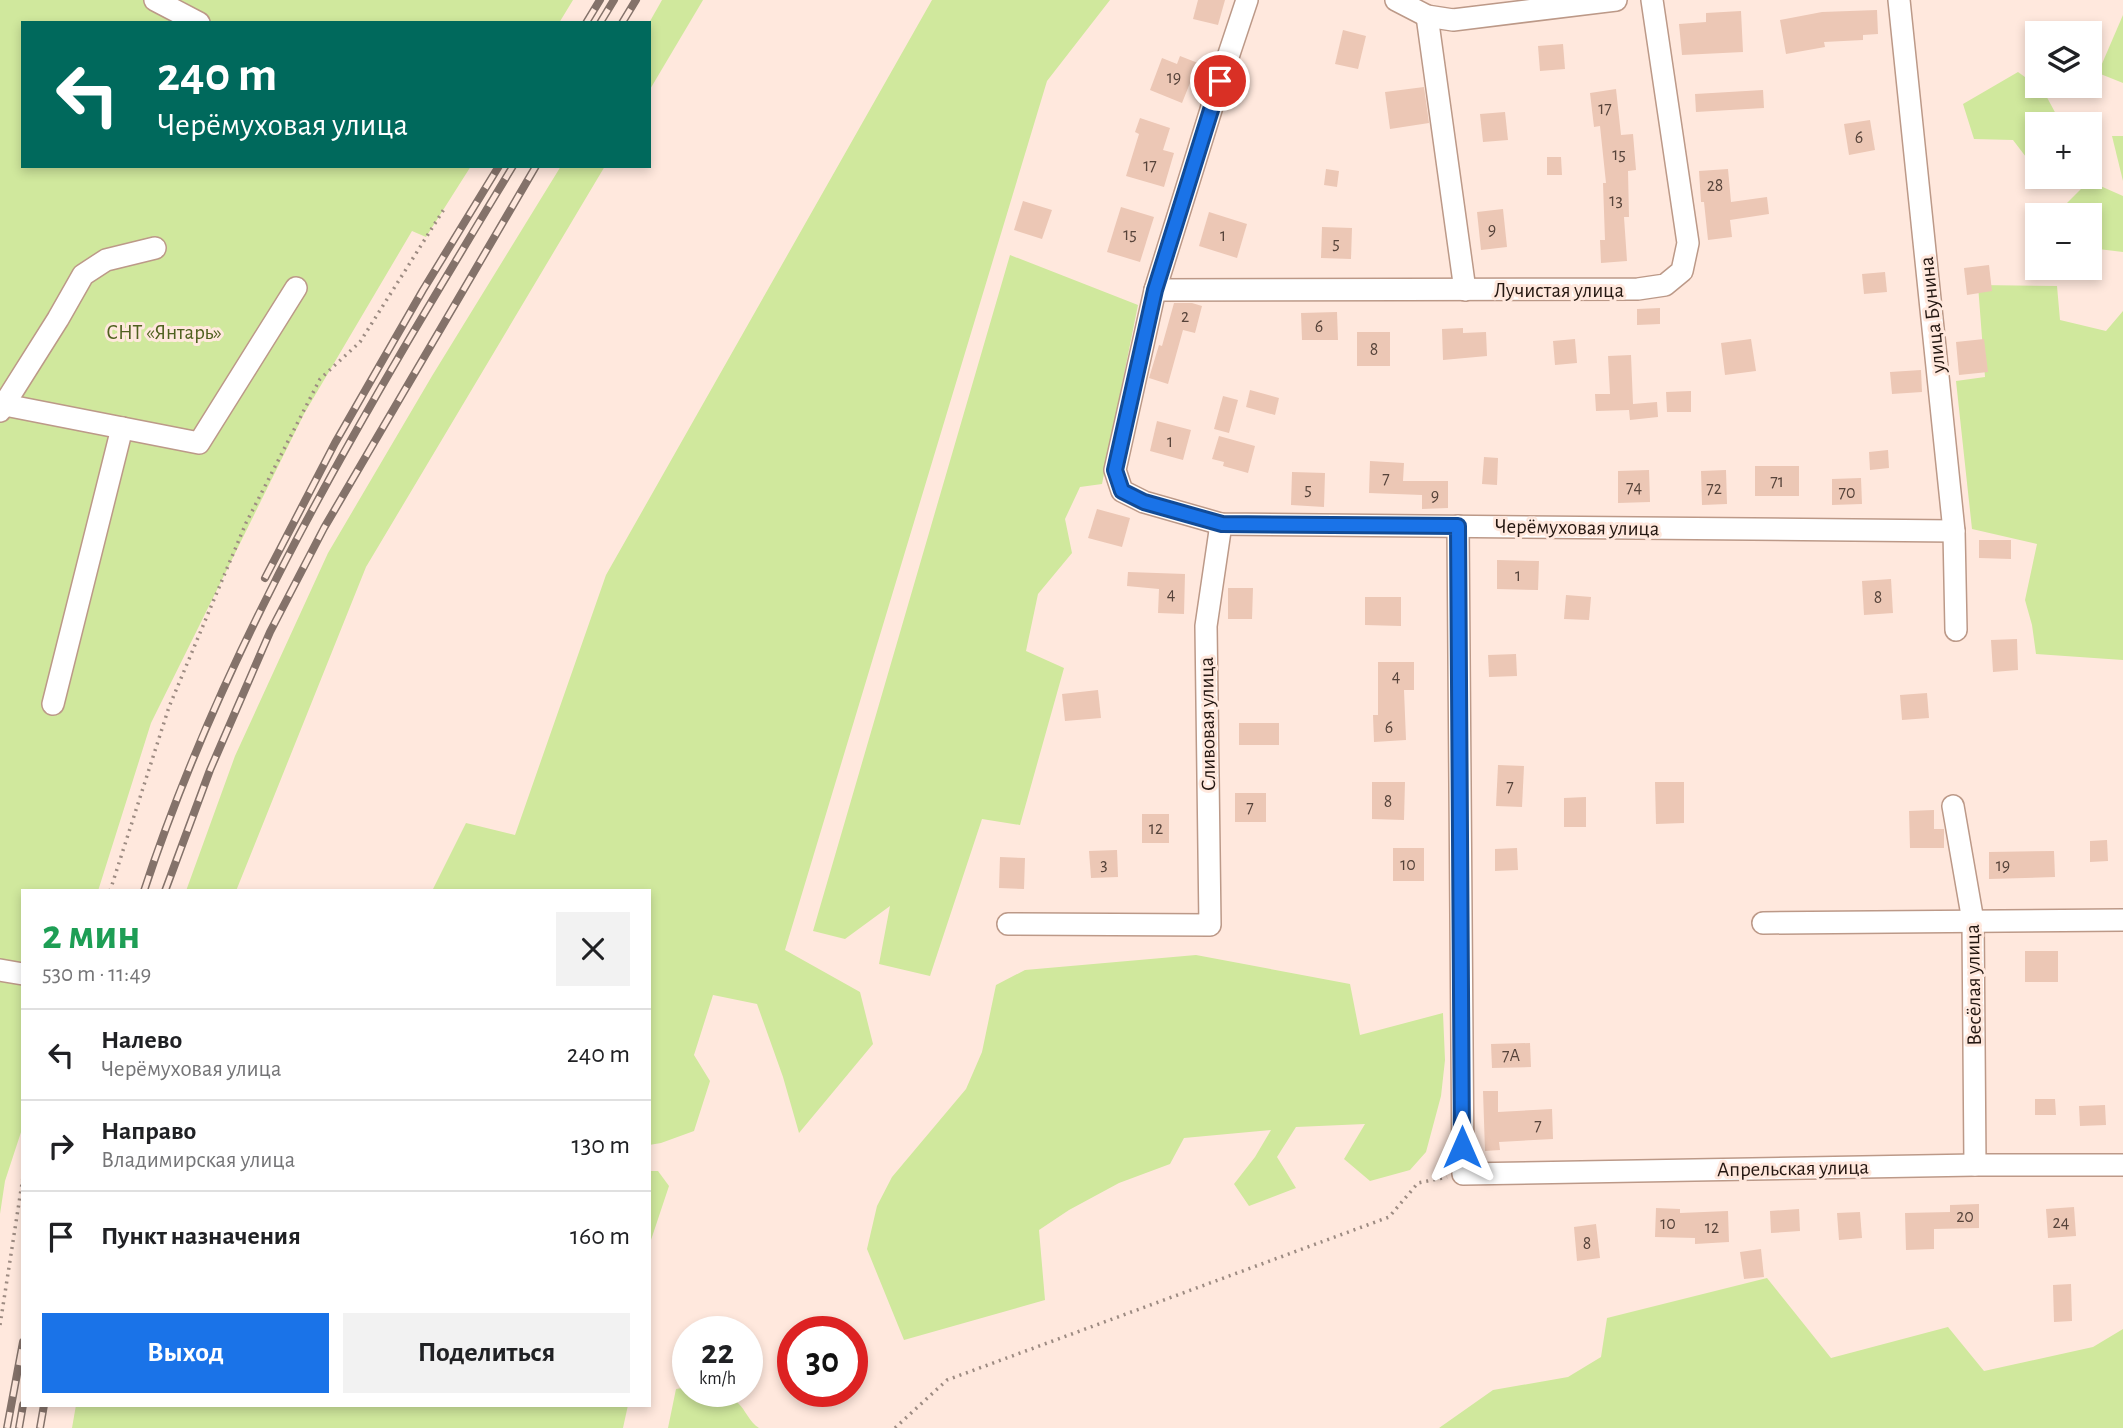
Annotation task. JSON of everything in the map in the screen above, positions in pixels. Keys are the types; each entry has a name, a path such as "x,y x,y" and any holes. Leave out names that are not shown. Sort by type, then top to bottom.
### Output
{"street":[{"path":"155,0 195,21"},
{"path":"1155,290 1247,0"},
{"path":"1396,0 1427,16 1453,20 1616,0"},
{"name":"Лучистая улица","path":"1155,290 1637,289 1665,285 1682,271 1688,243 1652,0"},
{"name":"улица Бунина","path":"1899,0 1954,531 1956,630"},
{"path":"1427,16 1465,290"},
{"path":"155,248 106,260 83,275 2,408 200,443 296,288"},
{"name":"Черёмуховая улица","path":"1155,290 1115,470 1122,491 1144,502 1222,524 1954,531"},
{"path":"53,704 122,428"},
{"name":"Сливовая улица","path":"1008,924 1210,925 1206,626 1222,524"},
{"path":"1458,526 1463,1174"},
{"name":"Весёлая улица","path":"1953,806 1973,921 1975,1165"},
{"path":"1763,923 2123,920"},
{"path":"0,970 21,974"},
{"name":"Апрельская улица","path":"1463,1174 1975,1165 2123,1166"}],"path":[{"path":"111,889 169,707 246,523 320,379 360,342 446,206"},
{"path":"895,1428 947,1380 1389,1217 1418,1183 1463,1174"},
{"path":"0,1325 21,1190"}],"green space":[{"name":"СНТ «Янтарь»","path":"0,0 573,0 560,21 21,21 21,168 470,168 426,237 412,231 304,414 151,723 99,889 21,889 21,1132 5,1181 0,1214"},
{"path":"662,0 703,0 651,88 651,21"},
{"path":"932,0 1110,0 1047,81 785,950 860,992 873,1044 799,1133 783,1077 757,1004 713,995 694,1055 710,1081 694,1131 651,1145 651,889 433,889 466,823 515,835 606,575"},
{"path":"2123,15 2123,83 2102,75 2102,64"},
{"path":"2018,72 2025,77 2025,98 2047,98 2055,112 2025,112 2025,156 2013,140 1974,139 1963,104"},
{"path":"2112,136 2123,136 2123,181"},
{"path":"560,168 604,168 366,567 237,889 187,889 235,756 328,553 432,376"},
{"path":"2102,187 2123,196 2123,252 2102,249 2102,203 2067,203 2081,189 2102,189"},
{"path":"1010,255 1138,305 1102,484 1080,487 1065,519 1072,553 1038,594 1026,651 1064,668 1020,825 982,819 930,976 879,964 890,906 845,939 813,931"},
{"path":"1978,285 2057,286 2060,320 2106,331 2123,311 2123,660 2036,654 2025,600 2037,544 1972,529 1956,381 1985,377"},
{"path":"1196,955 1350,984 1360,1035 1443,1013 1445,1060 1441,1096 1426,1152 1410,1170 1370,1181 1344,1159 1365,1124 1296,1127 1277,1157 1296,1188 1249,1206 1234,1184 1271,1130 1184,1138 1170,1164 1119,1183 1039,1230 1045,1300 904,1340 867,1249 877,1206 892,1177 966,1089 982,1052 996,985 1025,970"},
{"path":"651,1171 658,1171 669,1186 651,1240"},
{"path":"1767,1278 1831,1358 1948,1327 1984,1371 2093,1347 2123,1329 2123,1428 1439,1428 1493,1390 1568,1377 1601,1357 1607,1318"},
{"path":"76,1407 628,1407 623,1428 72,1428"},
{"path":"672,1407 741,1407 759,1428 668,1428"}],"building":[{"path":"1198,0 1225,0 1218,25 1193,19"},
{"path":"1877,10 1878,34 1863,35 1863,40 1824,42 1825,47 1786,54 1780,20 1822,12"},
{"path":"1741,11 1743,52 1682,55 1679,24 1706,22 1706,13"},
{"path":"1343,30 1366,36 1358,69 1335,64"},
{"path":"1563,44 1565,69 1540,71 1538,46"},
{"path":"1180,56 1198,63 1182,103 1150,90 1162,58 1177,64"},
{"path":"1424,87 1429,123 1390,129 1385,92"},
{"path":"1616,89 1621,135 1633,134 1636,170 1628,171 1629,217 1624,217 1627,261 1601,263 1600,240 1605,240 1603,183 1606,183 1600,126 1594,127 1590,93"},
{"path":"1763,90 1764,108 1696,112 1695,94"},
{"path":"1505,112 1508,140 1483,142 1480,114"},
{"path":"1140,118 1170,128 1163,150 1174,153 1164,187 1126,176 1139,134 1135,132"},
{"path":"1870,120 1875,150 1849,155 1844,124"},
{"path":"1547,157 1561,157 1562,175 1547,175"},
{"path":"1326,169 1339,171 1337,187 1324,185"},
{"path":"1728,169 1731,202 1767,197 1769,214 1730,220 1732,237 1708,240 1699,171"},
{"path":"1023,201 1052,210 1042,239 1014,230"},
{"path":"1121,207 1154,217 1140,262 1107,252"},
{"path":"1503,209 1507,247 1481,250 1477,212"},
{"path":"1209,212 1247,224 1237,258 1199,246"},
{"path":"1322,227 1352,228 1351,259 1321,258"},
{"path":"1989,265 1992,291 1967,295 1964,268"},
{"path":"1885,272 1887,292 1864,294 1862,274"},
{"path":"1174,303 1202,306 1195,333 1183,330 1168,384 1149,378 1159,345 1162,346"},
{"path":"1660,308 1660,324 1637,325 1637,309"},
{"path":"1337,312 1338,340 1302,340 1301,313"},
{"path":"1463,328 1463,333 1486,332 1487,356 1443,360 1442,329"},
{"path":"1357,332 1390,332 1390,366 1357,366"},
{"path":"1575,339 1577,363 1555,365 1553,341"},
{"path":"1751,339 1756,371 1725,375 1721,343"},
{"path":"1984,339 1988,372 1959,375 1956,342"},
{"path":"1631,355 1633,404 1657,402 1658,417 1630,420 1629,410 1596,411 1595,394 1610,394 1608,356"},
{"path":"1921,370 1922,392 1892,394 1890,372"},
{"path":"1250,390 1279,398 1275,415 1246,407"},
{"path":"1691,391 1691,412 1667,412 1666,392"},
{"path":"1223,396 1238,400 1229,433 1214,429"},
{"path":"1157,421 1191,430 1183,460 1150,451"},
{"path":"1219,436 1255,446 1248,473 1223,466 1224,462 1212,459"},
{"path":"1888,450 1889,468 1870,470 1869,452"},
{"path":"1484,457 1498,458 1497,485 1482,484"},
{"path":"1370,461 1404,463 1403,481 1448,481 1448,508 1422,509 1422,495 1369,493"},
{"path":"1755,466 1799,466 1799,496 1755,496"},
{"path":"1649,470 1650,502 1618,503 1618,471"},
{"path":"1726,470 1727,504 1702,505 1701,471"},
{"path":"1292,472 1325,473 1324,507 1291,505"},
{"path":"1861,478 1862,504 1832,505 1832,479"},
{"path":"1097,509 1130,518 1122,547 1088,538"},
{"path":"1979,540 2011,540 2011,559 1979,558"},
{"path":"1497,560 1539,561 1538,590 1497,589"},
{"path":"1128,572 1185,574 1184,614 1158,613 1159,589 1127,586"},
{"path":"1891,579 1893,613 1864,615 1862,581"},
{"path":"1228,588 1253,588 1252,619 1228,619"},
{"path":"1566,595 1591,597 1589,620 1564,619"},
{"path":"1365,597 1401,597 1401,626 1365,625"},
{"path":"2017,639 2018,670 1993,672 1991,640"},
{"path":"1516,654 1517,676 1489,677 1488,655"},
{"path":"1378,662 1414,662 1414,690 1404,690 1406,740 1374,742 1373,715 1378,715"},
{"path":"1098,690 1101,718 1065,721 1062,694"},
{"path":"1927,693 1929,718 1902,720 1900,695"},
{"path":"1239,723 1279,723 1279,745 1239,745"},
{"path":"1498,765 1524,766 1522,807 1496,806"},
{"path":"1372,782 1405,782 1404,820 1372,819"},
{"path":"1655,782 1684,782 1684,823 1656,824"},
{"path":"1235,793 1266,793 1266,822 1235,822"},
{"path":"1586,797 1586,827 1564,827 1564,798"},
{"path":"1934,810 1934,829 1944,829 1944,848 1910,848 1909,811"},
{"path":"1142,814 1169,814 1169,843 1142,843"},
{"path":"2107,840 2108,861 2090,862 2090,841"},
{"path":"1393,848 1424,848 1424,881 1393,881"},
{"path":"1517,848 1518,870 1495,871 1495,849"},
{"path":"1117,850 1118,877 1091,878 1089,851"},
{"path":"2054,851 2055,877 1989,879 1989,852"},
{"path":"1000,857 1025,858 1024,889 999,888"},
{"path":"2025,951 2058,951 2058,982 2025,982"},
{"path":"1530,1043 1531,1067 1492,1068 1491,1044"},
{"path":"1483,1091 1498,1091 1498,1112 1552,1109 1553,1139 1499,1142 1500,1150 1485,1151"},
{"path":"2035,1099 2055,1099 2056,1115 2035,1115"},
{"path":"2105,1105 2106,1125 2080,1126 2079,1106"},
{"path":"1979,1204 1979,1228 1934,1229 1934,1249 1906,1250 1905,1213 1950,1212 1950,1205"},
{"path":"2074,1207 2076,1236 2048,1238 2046,1209"},
{"path":"1656,1208 1680,1209 1680,1213 1728,1211 1729,1242 1695,1244 1695,1238 1655,1237"},
{"path":"1799,1209 1800,1231 1771,1233 1770,1211"},
{"path":"1860,1212 1862,1238 1839,1240 1837,1213"},
{"path":"1596,1224 1600,1258 1577,1261 1574,1227"},
{"path":"1761,1249 1764,1277 1744,1279 1740,1252"},
{"path":"2071,1284 2072,1321 2054,1322 2053,1285"}],"railway":[{"path":"587,21 600,0"},
{"path":"601,21 614,0"},
{"path":"623,21 636,0"},
{"path":"265,578 335,443 423,290 498,168"},
{"path":"145,889 179,795 218,701 261,609 357,429 512,168"},
{"path":"166,889 210,770 270,632 324,528 535,168"},
{"path":"7,1428 21,1353"},
{"path":"19,1428 23,1407"},
{"path":"40,1428 44,1407"}],"route":[{"path":"1220,81 1155,290 1115,470 1122,491 1144,502 1222,524 1458,526 1462,1147"}]}
